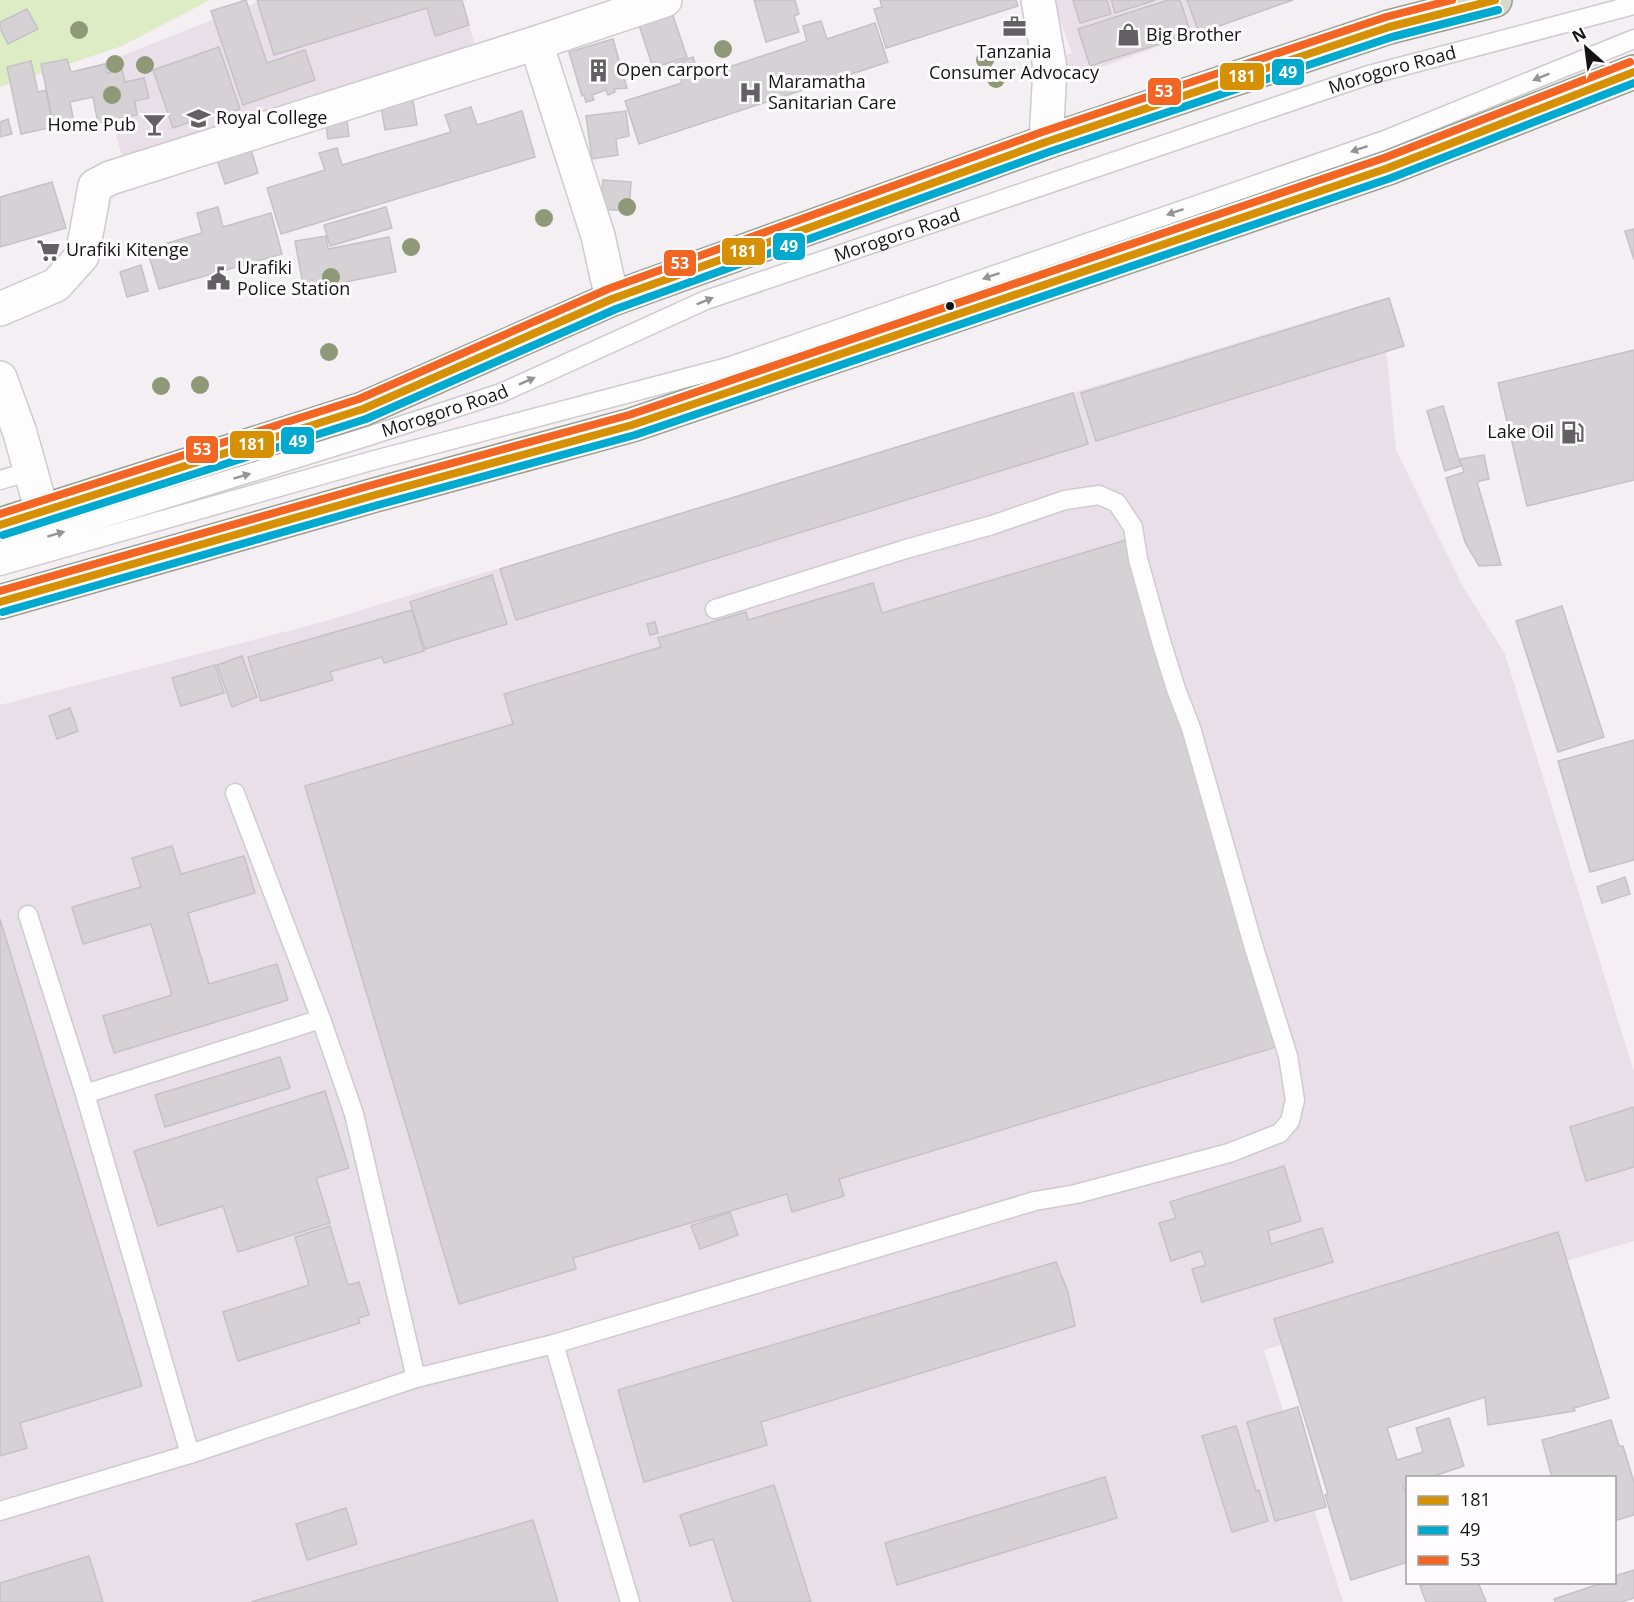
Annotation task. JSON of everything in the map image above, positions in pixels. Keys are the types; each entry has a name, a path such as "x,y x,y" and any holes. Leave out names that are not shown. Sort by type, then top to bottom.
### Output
{"highway":[{"name":"Morogoro Road","path":"0,525 363,409 612,299 1046,142 1389,27 1495,0"},
{"path":"0,602 375,495 632,425 1388,168 1634,72"}],"street":[{"path":"0,309 57,285 82,256 95,186 110,178 665,0"},
{"path":"1038,0 1050,68 1046,142"},
{"path":"536,43 598,236 612,299"},
{"path":"0,378 20,433 42,512"}],"lane":[{"name":"Morogoro Road","path":"0,550 501,393 706,300 1369,75 1634,5"},
{"name":"Morogoro Road","path":"0,566 371,461 728,367 1385,140 1634,39"},
{"path":"0,480 31,471"},
{"path":"0,1511 190,1454 416,1378 555,1344 1035,1201 1076,1194 1228,1153 1280,1133 1290,1121 1295,1100 1288,1056 1254,948 1191,728 1161,641 1138,559 1133,527 1118,503 1099,495 1065,500 992,525 906,549 716,609"},
{"path":"235,793 321,1019 354,1114 416,1378"},
{"path":"28,915 85,1094 190,1454"},
{"path":"85,1094 321,1019"},
{"path":"555,1344 630,1602"}],"shaded area":[{"name":"Royal College","path":"262,0 462,0 478,56 126,170 96,66"},
{"name":"Big Brother","path":"1050,0 1288,0 1071,78 1063,57 1072,53 1055,6"},
{"path":"1381,299 1396,450 1463,587 1505,654 1634,1072 1634,1241 1264,1350 1343,1602 0,1602 0,705 319,623"}],"green space":[{"path":"0,0 210,0 122,46 0,87"}],"building":[{"path":"246,0 267,63 305,50 315,80 243,105 211,11"},
{"path":"257,0 462,0 469,25 435,36 427,8 274,55"},
{"path":"754,0 795,0 799,14 794,16 799,32 766,42"},
{"path":"880,0 1016,0 1018,6 886,48 874,9 882,7"},
{"path":"1073,0 1107,0 1111,14 1080,23"},
{"path":"1111,0 1156,0 1115,13"},
{"path":"1168,0 1180,0 1191,34 1090,66 1078,29"},
{"path":"1187,0 1293,0 1199,33"},
{"path":"27,9 38,29 8,44 0,28 0,22"},
{"path":"671,10 687,57 653,68 638,22"},
{"path":"821,21 827,39 875,23 888,62 639,144 625,101 682,83 675,63 693,57 699,77 807,41 803,26"},
{"name":"Open carport","path":"613,39 627,88 614,89 615,92 608,95 606,90 592,95 594,100 586,102 584,95 582,96 569,52"},
{"path":"219,47 240,109 221,116 219,112 173,128 153,70"},
{"path":"67,59 71,72 105,64 107,73 122,69 125,82 144,78 149,98 135,101 137,115 98,123 93,97 70,102 74,122 54,126 41,64"},
{"path":"31,61 38,92 46,90 53,127 21,134 7,67"},
{"path":"413,100 417,125 385,130 381,106"},
{"path":"471,107 477,125 522,111 535,157 281,234 267,188 325,170 319,153 337,148 342,165 451,132 445,115"},
{"path":"626,111 629,136 616,139 618,155 592,159 586,116"},
{"path":"346,113 349,136 328,139 325,117"},
{"path":"8,119 12,134 0,137 0,122"},
{"path":"250,146 258,173 225,184 216,157"},
{"path":"603,180 631,182 629,211 600,209"},
{"path":"52,182 66,228 0,247 0,197"},
{"path":"218,207 223,227 271,213 282,254 159,289 147,249 202,233 197,213"},
{"path":"386,207 392,228 330,246 324,225"},
{"path":"1634,229 1634,260 1625,231"},
{"path":"326,236 328,249 389,237 396,272 304,290 295,241"},
{"path":"141,265 148,291 127,297 120,272"},
{"path":"1389,298 1404,346 1096,441 1081,393"},
{"name":"Lake Oil","path":"1634,350 1634,480 1527,506 1498,383"},
{"path":"1073,393 1088,444 516,620 500,569"},
{"path":"1443,406 1461,466 1445,471 1427,411"},
{"path":"1484,455 1489,479 1477,482 1501,565 1479,566 1465,542 1446,478 1464,472 1460,459"},
{"path":"1126,540 1276,1047 839,1179 844,1196 792,1212 787,1194 573,1258 576,1269 459,1304 305,786 513,724 504,694 661,647 658,638 746,612 748,620 873,583 882,613"},
{"path":"492,575 507,624 425,649 410,602"},
{"path":"1562,606 1604,737 1558,752 1516,621"},
{"path":"412,610 424,651 384,663 382,657 330,672 333,680 261,701 248,657"},
{"path":"655,622 658,633 650,635 647,624"},
{"path":"242,656 257,697 232,707 217,665"},
{"path":"215,665 224,693 181,706 172,678"},
{"path":"70,708 78,731 57,739 49,716"},
{"path":"1634,740 1634,860 1590,872 1558,761"},
{"path":"172,846 181,874 244,856 255,893 188,913 209,984 277,964 288,1000 114,1053 103,1016 172,995 151,924 83,944 72,907 141,887 132,858"},
{"path":"1625,877 1630,894 1602,903 1597,887"},
{"path":"0,919 142,1386 20,1423 27,1448 0,1456"},
{"path":"280,1057 290,1088 165,1127 155,1095"},
{"path":"325,1091 349,1168 316,1178 330,1223 238,1252 223,1206 158,1226 134,1151"},
{"path":"1634,1107 1634,1167 1586,1181 1570,1127"},
{"path":"1284,1166 1301,1221 1268,1231 1271,1244 1322,1228 1333,1262 1202,1302 1192,1269 1206,1265 1201,1251 1171,1261 1159,1223 1176,1218 1170,1202"},
{"path":"730,1212 738,1235 700,1249 691,1226"},
{"path":"330,1226 348,1285 359,1282 369,1315 358,1318 360,1323 238,1361 223,1312 309,1285 295,1237"},
{"path":"1558,1232 1609,1398 1574,1408 1575,1411 1488,1425 1485,1397 1387,1428 1397,1460 1423,1452 1416,1428 1449,1418 1464,1466 1434,1476 1406,1476 1406,1484 1403,1485 1406,1493 1406,1563 1351,1580 1325,1495 1328,1494 1274,1319"},
{"path":"1056,1262 1068,1292 1075,1326 761,1422 767,1445 644,1482 618,1390"},
{"path":"1298,1407 1326,1507 1275,1521 1247,1422"},
{"path":"1611,1420 1619,1446 1623,1446 1634,1482 1634,1515 1616,1520 1616,1476 1551,1476 1542,1440"},
{"path":"1236,1426 1268,1521 1232,1532 1202,1436"},
{"path":"1105,1477 1117,1518 897,1585 885,1543"},
{"path":"774,1485 811,1602 733,1602 713,1539 690,1546 680,1515"},
{"path":"346,1508 357,1544 307,1560 296,1524"},
{"path":"533,1520 558,1602 251,1602"},
{"path":"89,1556 103,1602 0,1602 0,1583"},
{"path":"1634,1570 1634,1598 1621,1602 1555,1602 1554,1599 1599,1584 1616,1584 1616,1575"},
{"path":"1425,1584 1479,1584 1486,1602 1426,1602 1420,1586"}],"transit line":[{"name":"53","path":"0,514 359,399 608,289 1042,132 1386,17 1452,0"},
{"name":"181","path":"0,525 363,409 612,299 1046,142 1389,27 1495,0"},
{"name":"49","path":"3,535 366,419 616,309 1049,152 1392,37 1498,10"},
{"name":"53","path":"0,591 372,485 629,415 1384,158 1630,62"},
{"name":"181","path":"0,602 375,495 632,425 1388,168 1634,72"},
{"name":"49","path":"3,612 378,505 635,435 1391,178 1634,83"}],"place":[{"name":"Tanzania Consumer Advocacy","path":"1014,26"},
{"name":"Big Brother","path":"1128,35"},
{"name":"Open carport","path":"598,70"},
{"name":"Maramatha Sanitarian Care","path":"750,92"},
{"name":"Royal College","path":"198,118"},
{"name":"Home Pub","path":"154,125"},
{"name":"Urafiki Kitenge","path":"48,250"},
{"name":"Urafiki Police Station","path":"219,278"},
{"name":"Lake Oil","path":"1572,432"}]}
